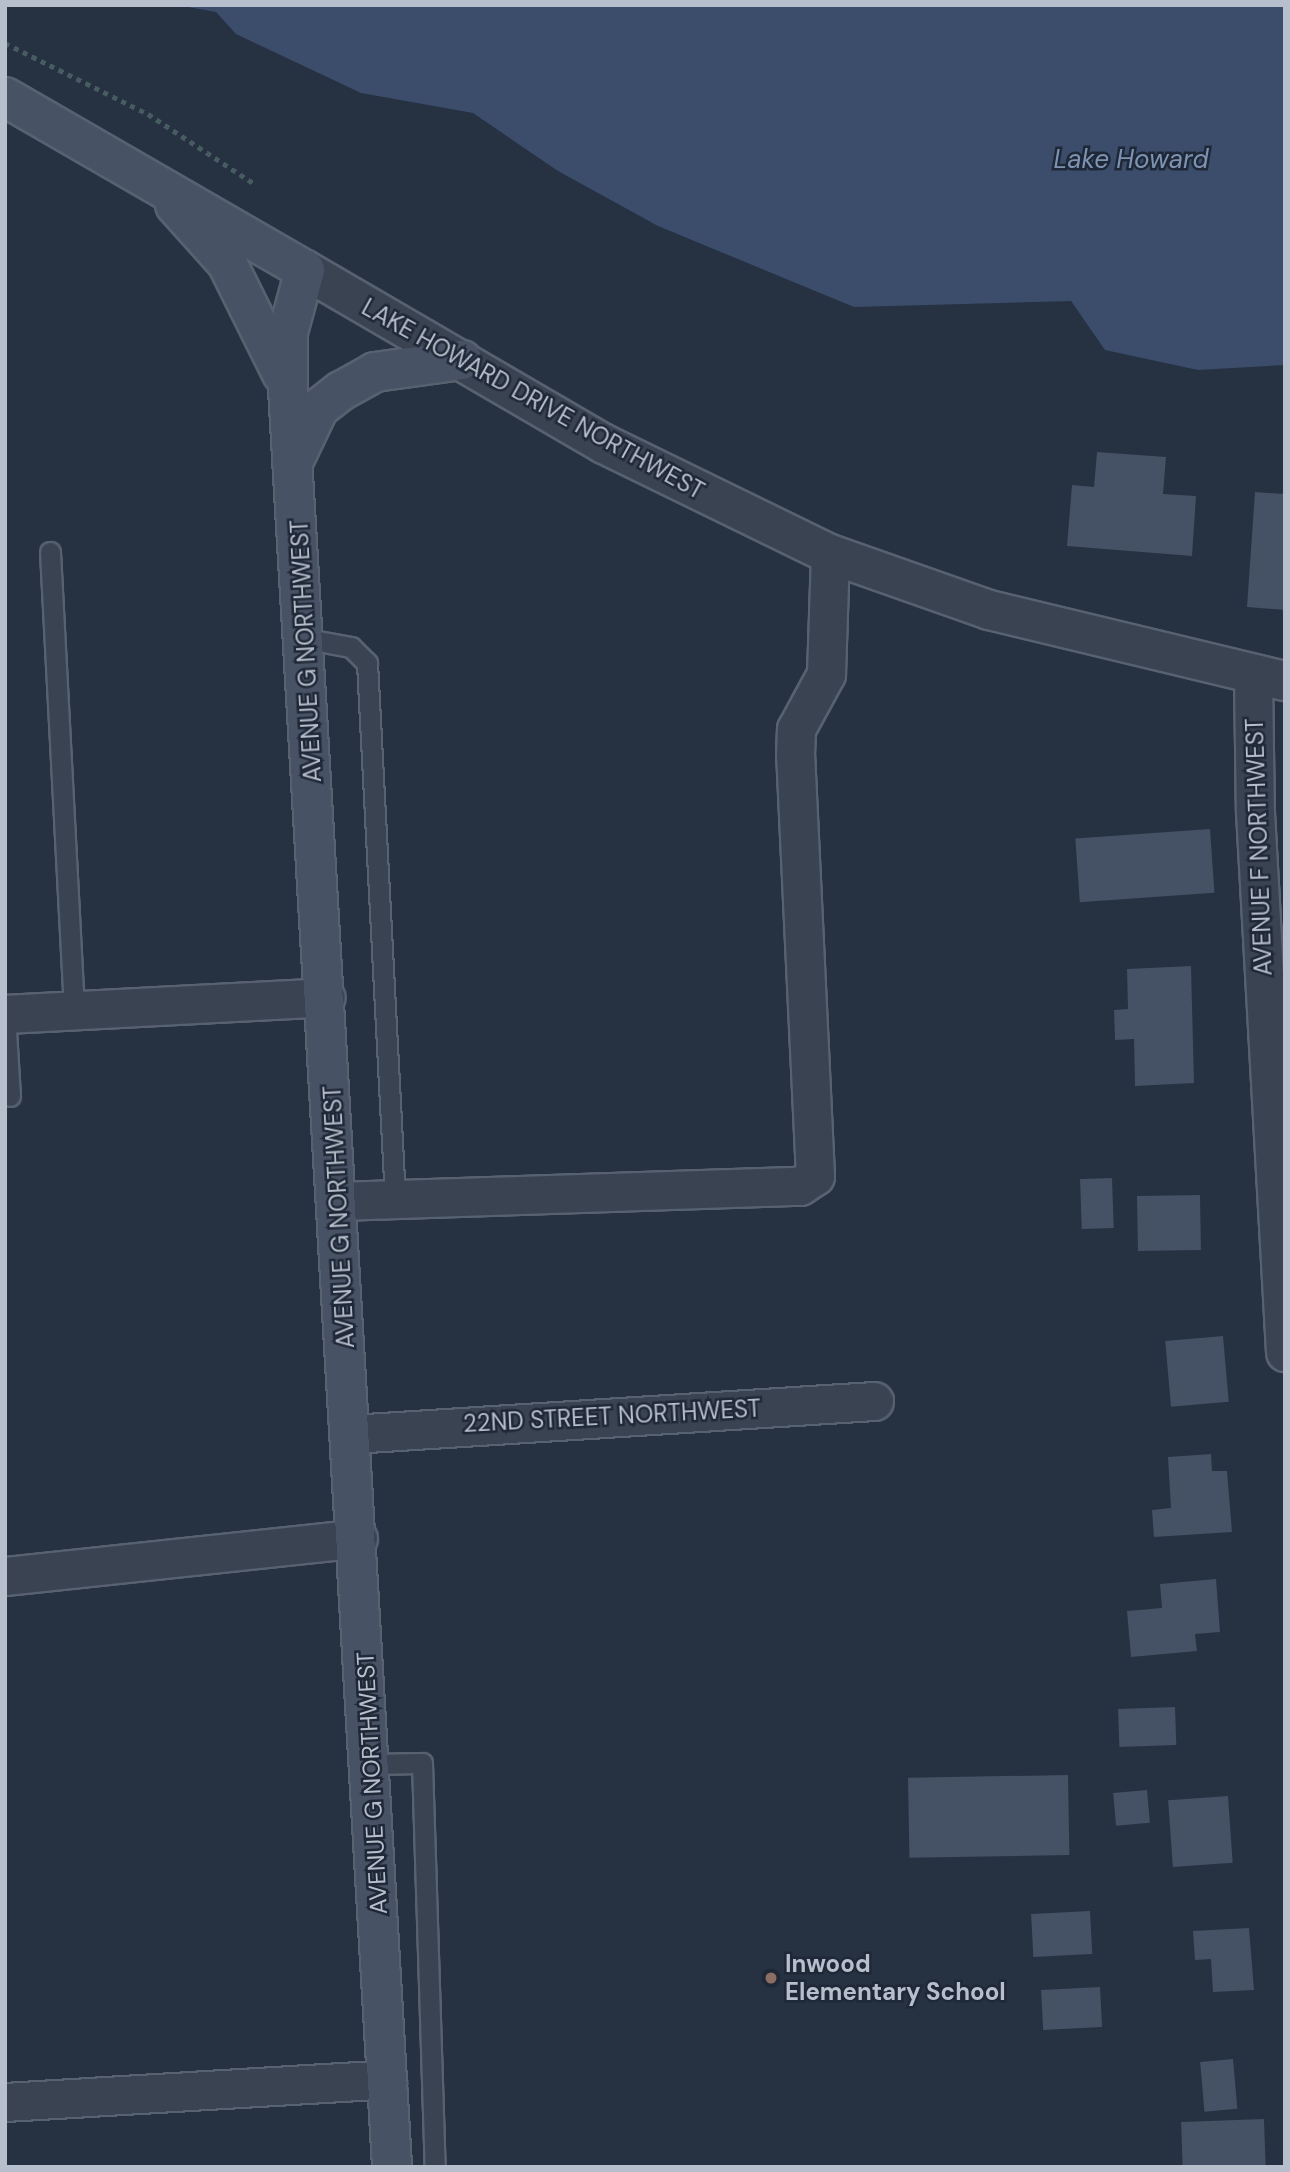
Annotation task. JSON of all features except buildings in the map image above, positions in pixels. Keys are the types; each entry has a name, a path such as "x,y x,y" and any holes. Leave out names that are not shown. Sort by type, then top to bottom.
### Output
{"main road":[{"path":"5,97 147,174 305,270"},
{"path":"147,174 227,263 288,389"},
{"name":"AVENUE G NORTHWEST","path":"305,270 288,332 288,389 307,639 392,2167"},
{"path":"294,460 318,408 341,391 375,372 463,360"}],"street":[{"name":"LAKE HOWARD DRIVE NORTHWEST","path":"305,270 696,493 830,554 989,610 1269,679"},
{"path":"338,1201 800,1186 815,1176 795,756 796,729 826,674 830,554"},
{"name":"AVENUE F NORTHWEST","path":"1269,679 1255,812 1285,1352"},
{"path":"5,1014 326,998"},
{"name":"22ND STREET NORTHWEST","path":"351,1434 874,1401"},
{"path":"5,1576 358,1538"},
{"path":"5,2102 387,2079"}],"lane":[{"path":"50,552 74,1010"},
{"path":"307,639 351,647 367,663 396,1199"},
{"path":"5,1014 10,1096"},
{"path":"371,1764 422,1763 435,2167"}],"path":[{"path":"5,43 148,114 256,185"}],"water":[{"name":"Lake Howard","path":"177,5 1285,5 1285,365 1198,370 1105,350 1071,301 854,307 658,226 558,171 473,113 361,93 236,34 216,12"}],"place":[{"name":"Inwood Elementary School","path":"771,1978"}]}
